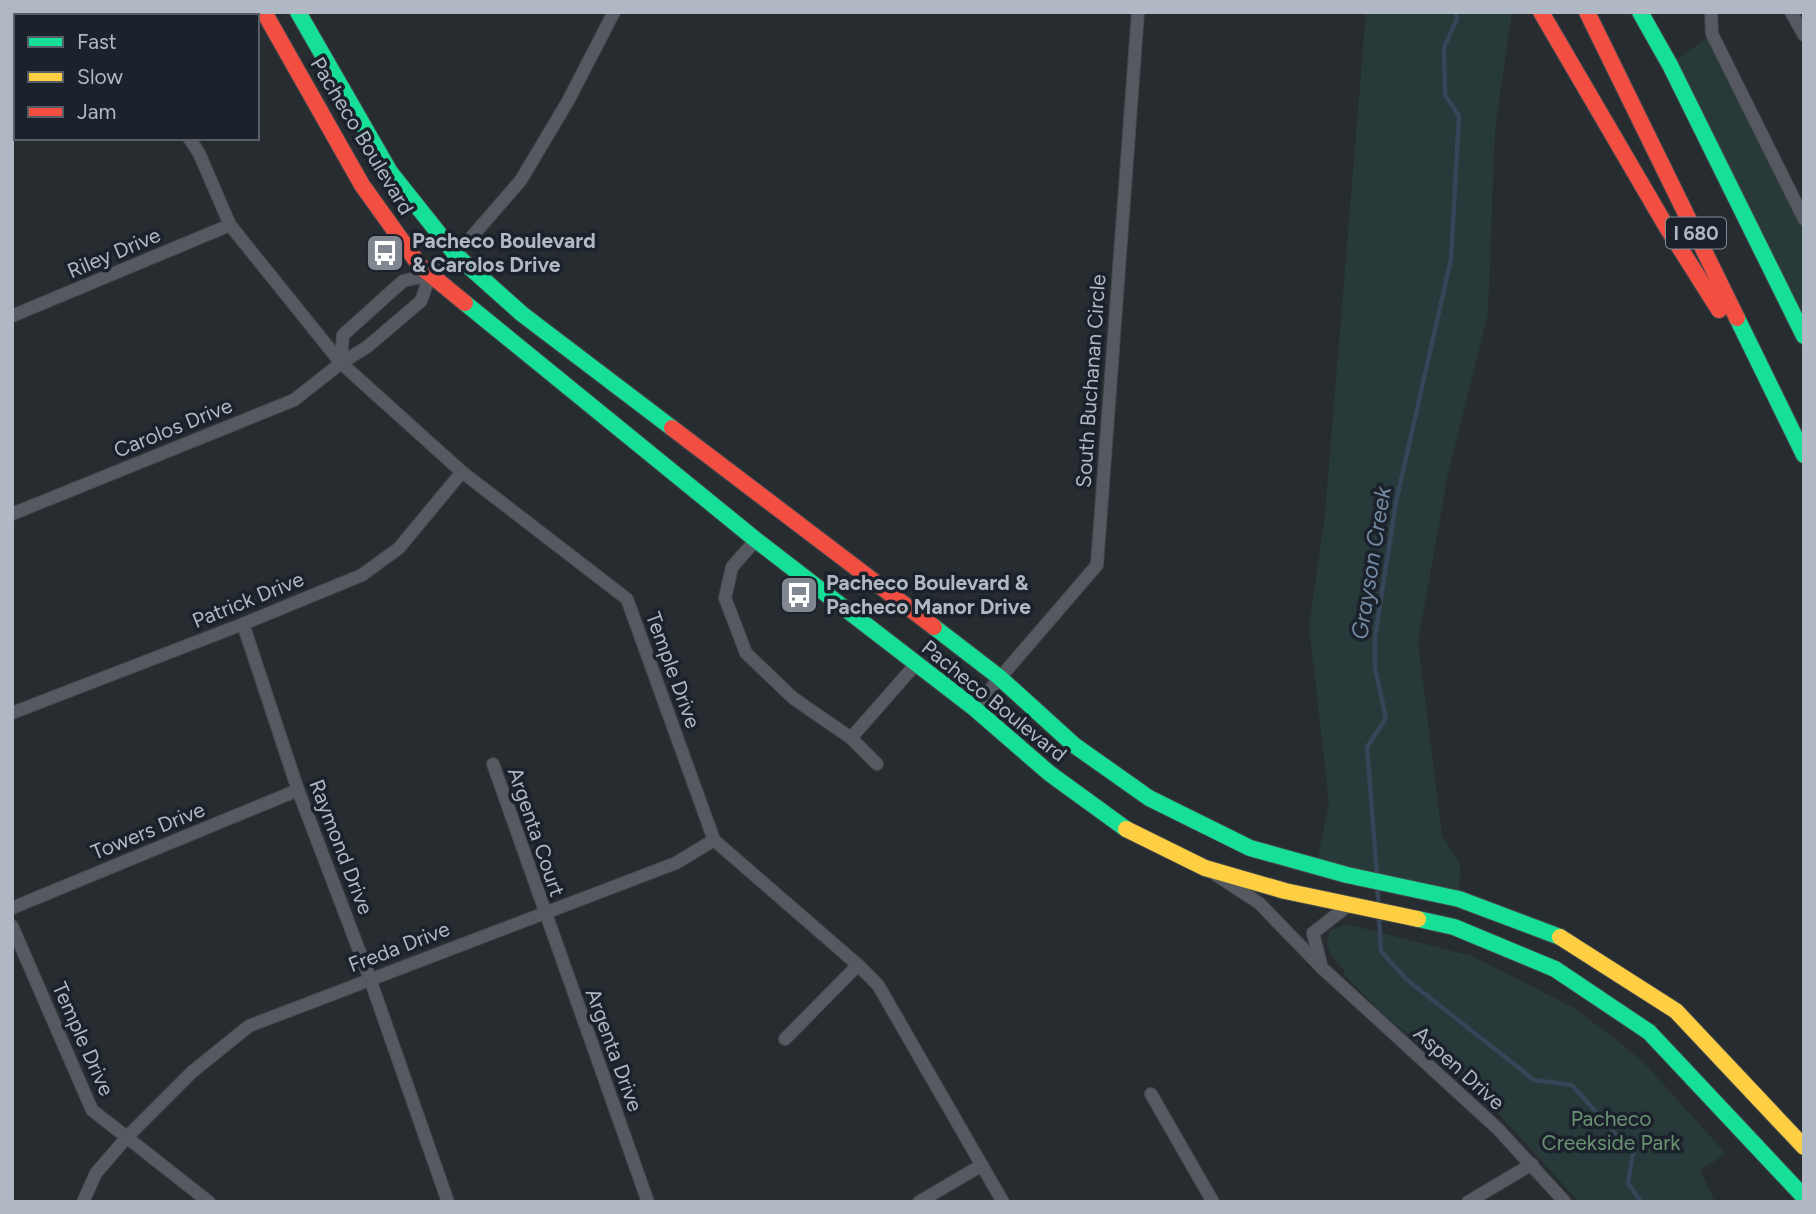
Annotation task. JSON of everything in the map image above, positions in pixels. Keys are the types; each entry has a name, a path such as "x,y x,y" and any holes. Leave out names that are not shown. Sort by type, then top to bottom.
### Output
{"main road":[{"name":"Pacheco Boulevard","path":"264,12 362,185 430,275 756,540 974,708 1049,773 1128,830 1205,868 1284,891 1454,927 1555,969 1649,1032 1804,1197"},
{"name":"Pacheco Boulevard","path":"298,12 390,172 456,255 522,314 999,677 1074,745 1149,798 1250,848 1347,875 1459,899 1566,939 1676,1011 1804,1147"},
{"path":"1541,12 1665,226 1774,396"},
{"name":"I 680","path":"1587,12 1804,454"},
{"name":"I 680","path":"1640,12 1670,65 1804,336"}],"street":[{"name":"Carolos Drive","path":"341,363 343,335 403,281 430,275 456,255 521,180 568,101 614,12"},
{"name":"South Buchanan Circle","path":"974,708 1097,565 1138,12"},
{"path":"1711,12 1712,34 1803,217"},
{"path":"1791,12 1804,35"},
{"name":"Temple Drive","path":"190,140 199,153 230,225 341,363 462,472 627,599 714,839 878,985 1003,1202"},
{"name":"Riley Drive","path":"12,316 230,225"},
{"name":"Carolos Drive","path":"12,514 294,400 367,346 421,301 430,275"},
{"name":"Patrick Drive","path":"12,713 362,575 399,548 462,472"},
{"path":"756,540 732,567 725,598 746,653 793,698 851,738 877,764"},
{"name":"Raymond Drive","path":"243,624 298,790 370,979 448,1202"},
{"path":"851,738 915,665"},
{"name":"Argenta Court","path":"493,764 543,912"},
{"name":"Towers Drive","path":"12,908 298,790"},
{"name":"Freda Drive","path":"83,1202 96,1173 128,1136 192,1072 249,1026 676,863 714,839"},
{"name":"Aspen Drive","path":"1205,868 1259,903 1322,968 1497,1128 1565,1202"},
{"path":"1322,968 1312,933 1350,904"},
{"name":"Argenta Drive","path":"543,912 648,1202"},
{"name":"Temple Drive","path":"12,926 92,1110 209,1202"},
{"path":"785,1039 858,965"},
{"path":"1151,1094 1213,1202"},
{"path":"1468,1202 1532,1164"},
{"path":"919,1202 982,1165"}],"green space":[{"path":"1366,12 1512,12 1495,129 1488,314 1448,474 1418,642 1442,835 1460,864 1459,899 1316,867 1329,802 1309,627 1325,514"},
{"path":"1712,34 1804,219 1804,336 1670,65"},
{"name":"Pacheco Creekside Park","path":"1346,924 1472,956 1574,1008 1647,1066 1726,1154 1700,1170 1715,1202 1579,1202 1500,1115 1378,1009 1343,973 1345,971 1330,952 1327,941 1331,930"}],"waterway":[{"name":"Grayson Creek","path":"1377,875 1367,747 1386,718 1375,668 1375,637 1396,502 1451,259 1459,116 1445,95 1444,47 1457,19 1455,12"},
{"name":"Grayson Creek","path":"1377,887 1379,907"},
{"name":"Grayson Creek","path":"1379,915 1381,951 1406,979 1534,1080 1572,1085 1633,1153 1628,1183 1641,1202"}],"traffic: fast":[{"path":"298,12 390,172 456,255 522,314 672,428"},
{"path":"1640,12 1670,65 1804,336"},
{"path":"465,303 756,540 974,708 1049,773 1126,829"},
{"path":"1737,318 1804,455"},
{"path":"934,627 999,677 1074,745 1149,798 1250,848 1347,875 1459,899 1560,937"},
{"path":"1418,919 1454,927 1555,969 1649,1032 1804,1197"}],"traffic: slow":[{"path":"1126,829 1205,868 1285,891 1418,919"},
{"path":"1560,937 1676,1011 1804,1147"}],"traffic: jam":[{"path":"264,12 362,185 420,266 465,303"},
{"path":"1541,12 1666,226 1719,310"},
{"path":"1587,12 1737,318"},
{"path":"672,428 934,627"}],"place":[{"name":"Pacheco Boulevard & Carolos Drive","path":"385,253"},
{"name":"Pacheco Boulevard & Pacheco Manor Drive","path":"799,595"}]}
